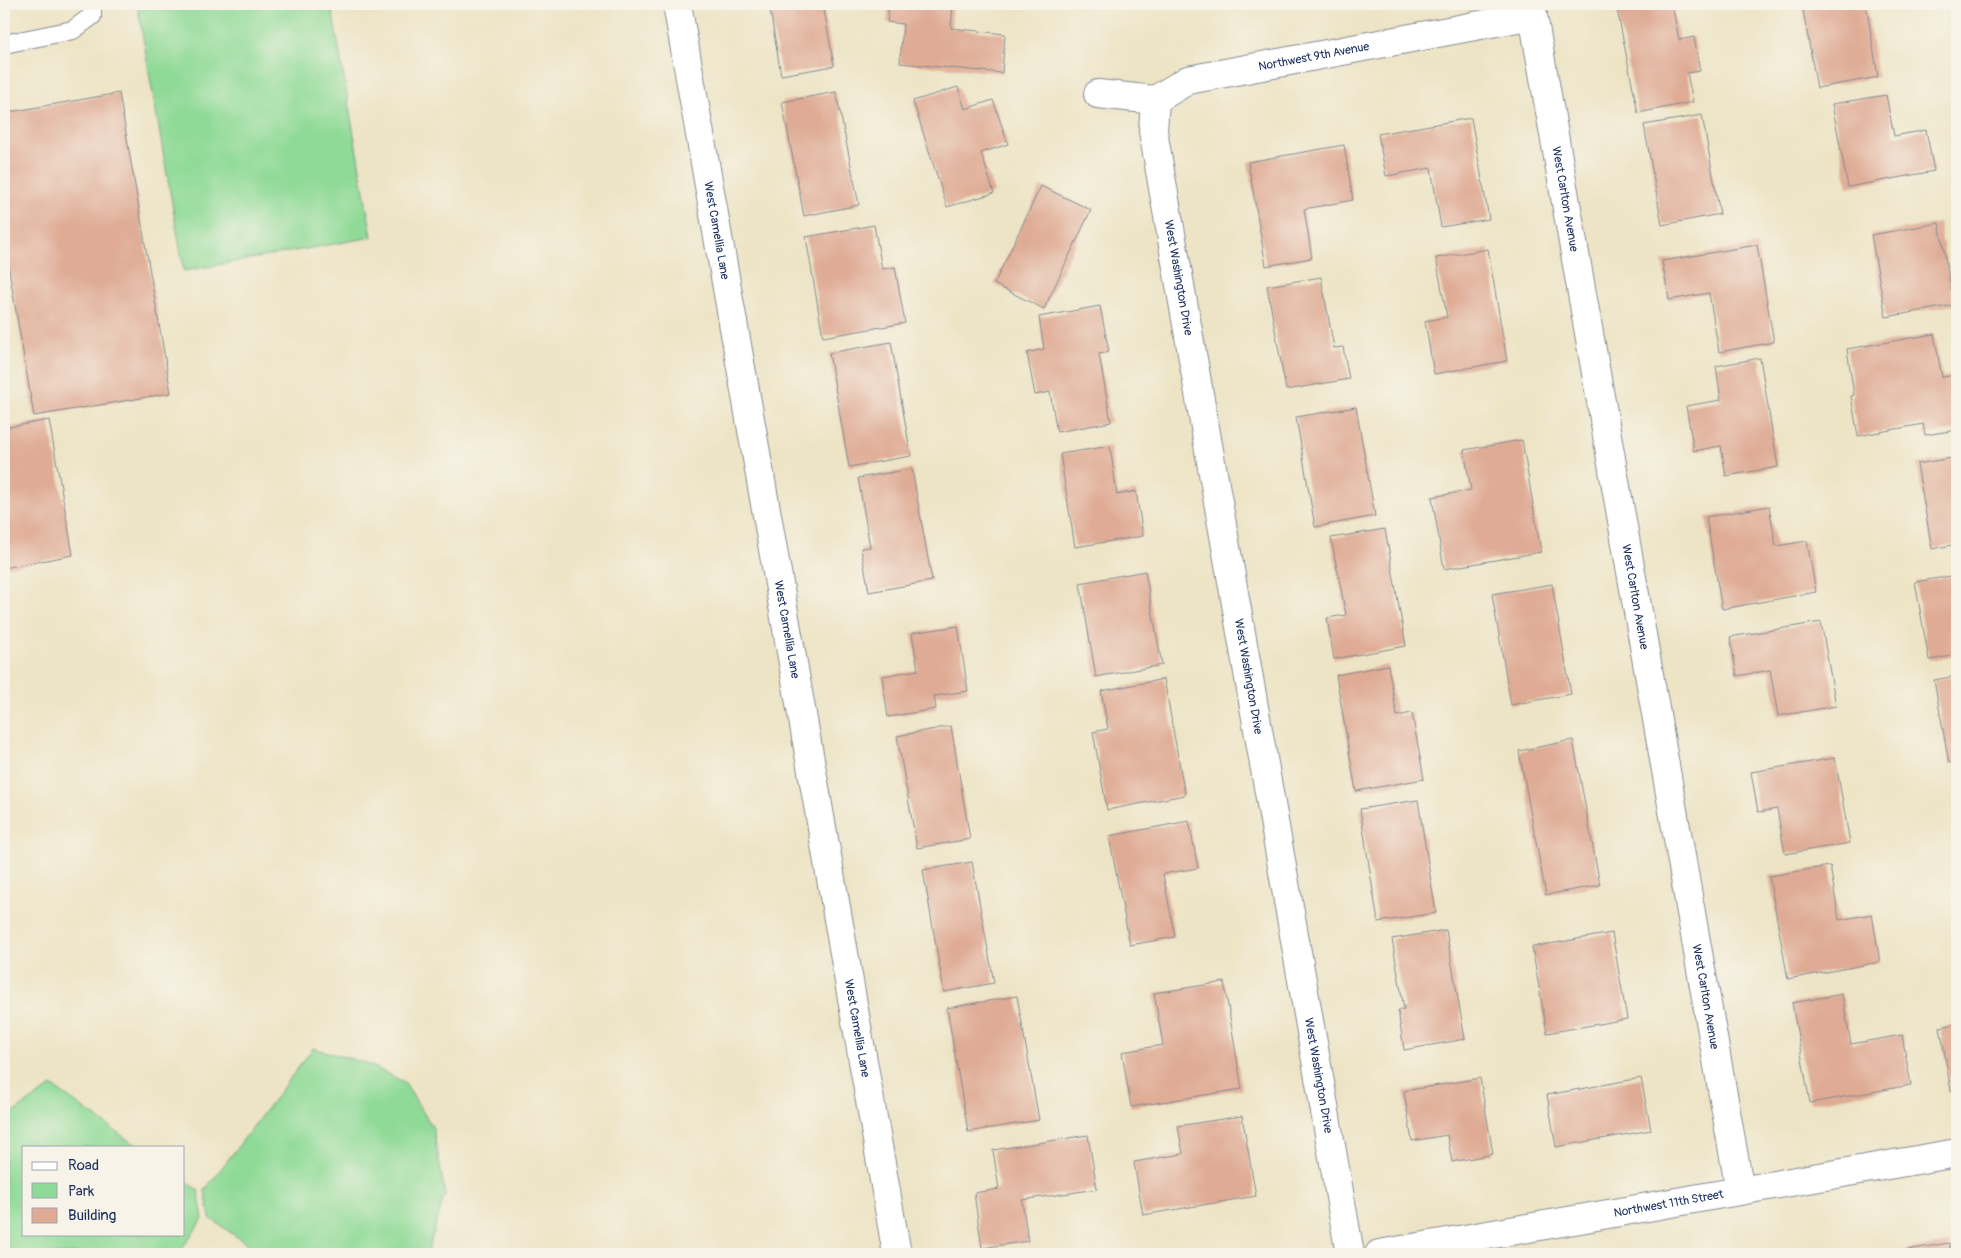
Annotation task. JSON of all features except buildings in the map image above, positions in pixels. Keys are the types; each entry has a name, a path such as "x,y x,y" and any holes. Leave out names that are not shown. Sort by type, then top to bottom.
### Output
{"street":[{"name":"West Camellia Lane","path":"677,4 897,1254"},
{"name":"Northwest 9th Avenue","path":"1155,100 1188,80 1532,9"},
{"name":"West Carlton Avenue","path":"1532,9 1740,1191"},
{"path":"1098,94 1155,100"},
{"name":"West Washington Drive","path":"1155,100 1153,131 1350,1254"},
{"name":"Northwest 11th Street","path":"1379,1254 1957,1153"}],"lane":[{"path":"4,44 73,30 92,16 92,4"}],"green space":[{"path":"137,4 331,4 372,237 184,271"},
{"path":"313,1048 366,1063 404,1082 433,1128 445,1194 427,1254 261,1254 210,1218 205,1190"},
{"path":"52,1086 137,1146 22,1146 22,1236 185,1236 185,1181 198,1190 203,1219 178,1254 4,1254 4,1119"}]}
